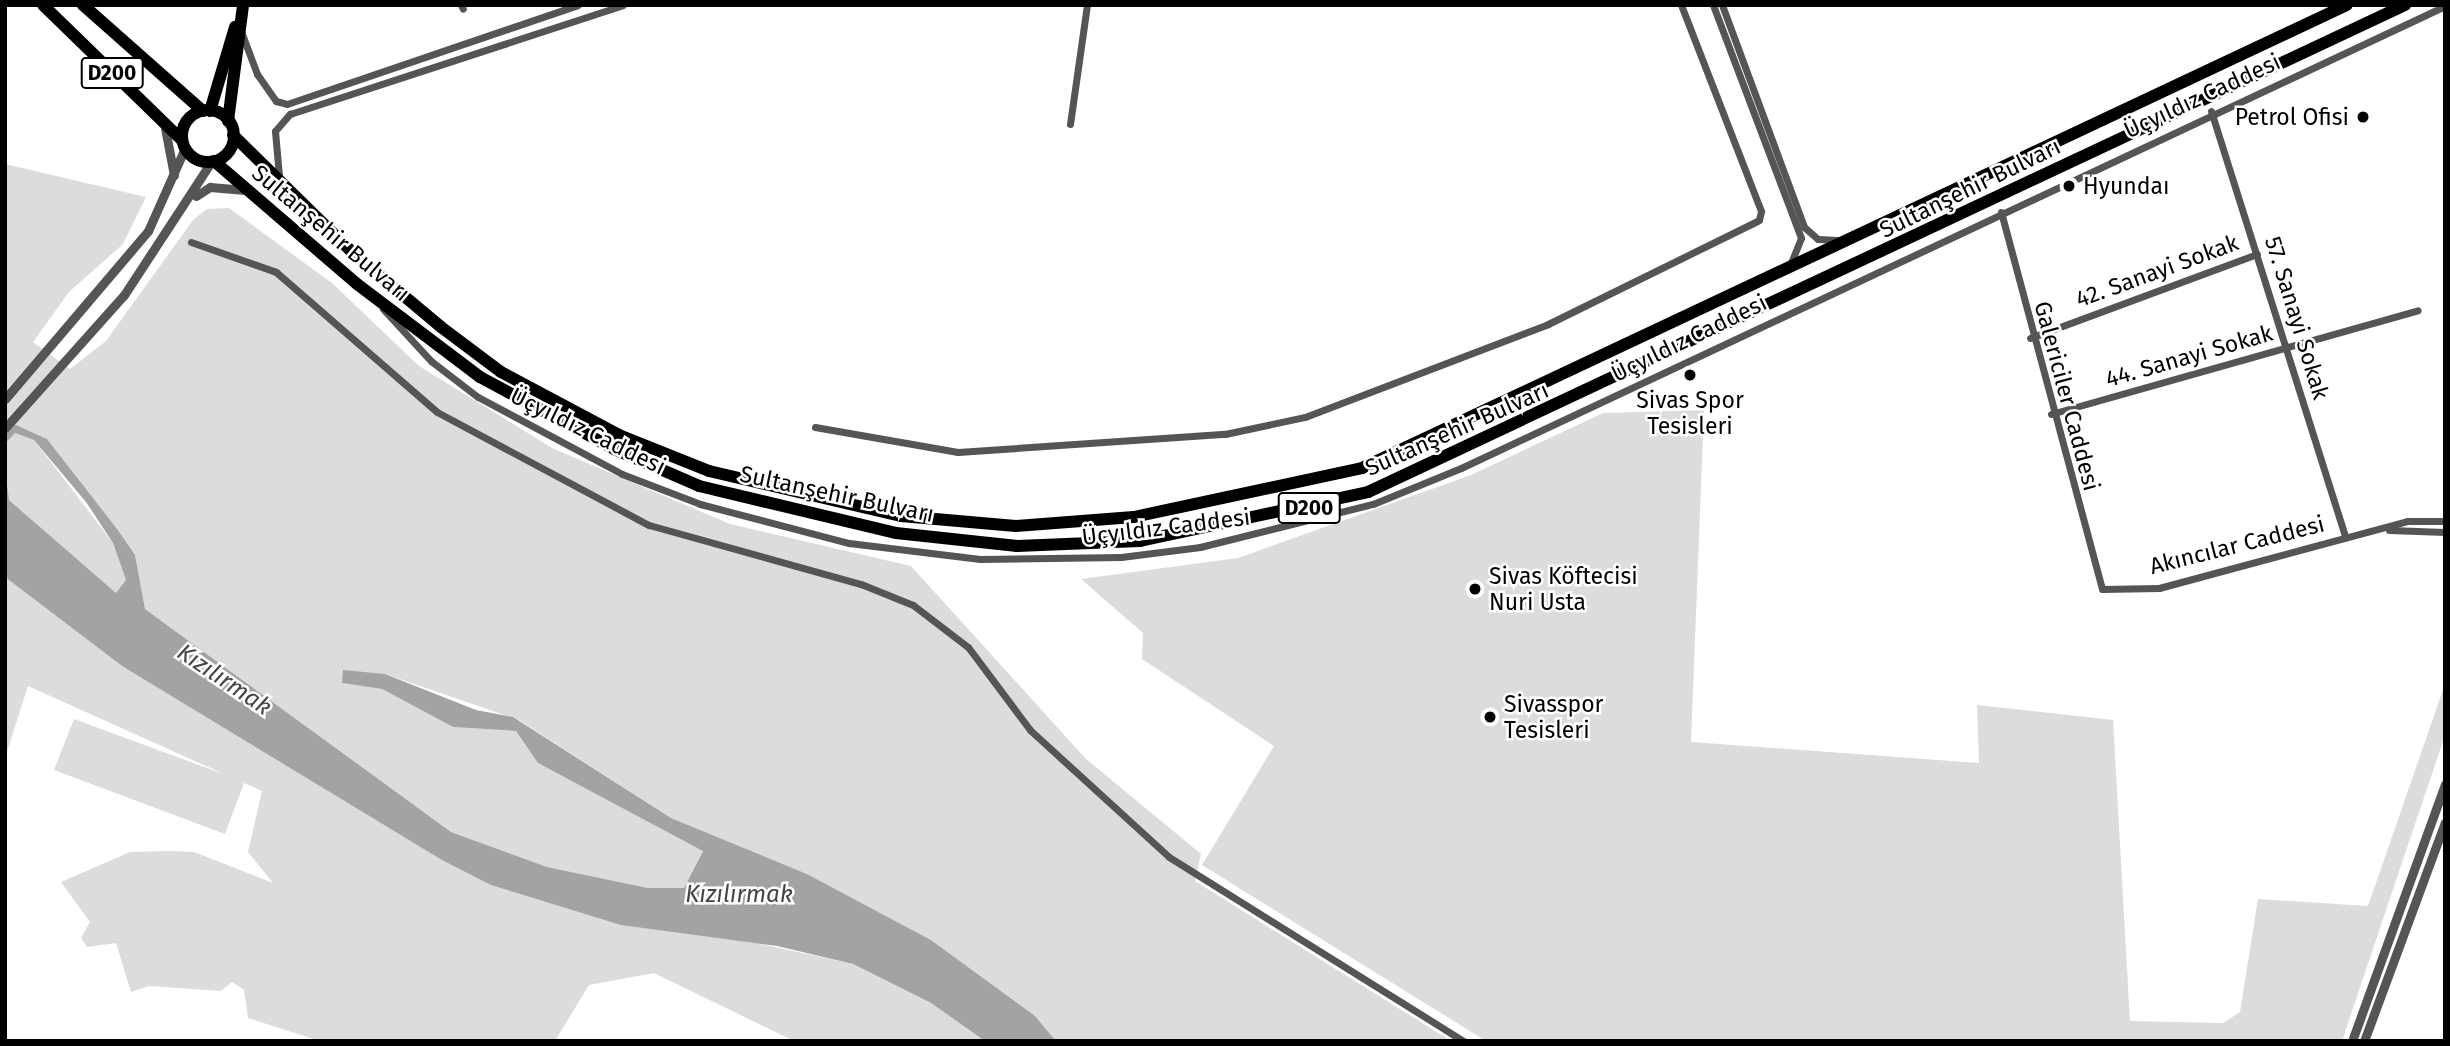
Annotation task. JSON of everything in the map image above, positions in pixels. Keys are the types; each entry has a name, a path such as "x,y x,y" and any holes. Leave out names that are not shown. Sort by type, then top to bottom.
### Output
{"main road":[{"name":"Sultanşehir Bulvarı","path":"43,5 184,144 213,161 357,284 480,377 614,449 699,486 895,533 1017,546 1140,541 1368,492 2405,5"},
{"name":"D200","path":"83,5 206,111"},
{"path":"184,144 187,121 206,111 235,30 235,5"},
{"path":"233,135 229,121 242,32 243,5"},
{"name":"Sultanşehir Bulvarı","path":"213,161 229,151 233,135 279,176 355,255 441,327 501,372 620,435 709,471 901,516 1016,526 1134,517 1362,468 2341,7"},
{"path":"206,111 229,121"}],"street":[{"path":"242,32 257,74 276,101 318,94 578,5"},
{"path":"279,176 275,131 290,114 623,5"},
{"path":"1070,124 1087,5"},
{"path":"815,427 958,452 1213,435 1305,417 1560,318 1759,220 1761,211 1681,5"},
{"path":"1713,5 1801,238 1786,270"},
{"path":"1722,5 1804,227 1818,239 1852,239"},
{"name":"Üçyıldız Caddesi","path":"357,284 431,361 478,397 622,474 700,504 906,552 980,559 1121,557 1283,530 1373,504 2001,212 2211,111 2445,6"},
{"path":"318,94 321,103"},
{"name":"57. Sanayi Sokak","path":"2211,111 2345,537"},
{"path":"162,123 175,155 173,187"},
{"path":"5,399 148,231 173,187 184,144"},
{"path":"5,428 124,295 192,199 213,161"},
{"path":"192,199 210,187 245,190"},
{"name":"Galericiler Caddesi","path":"2001,212 2030,338 2102,589"},
{"path":"191,242 276,272 437,412 618,509 714,547 861,584 913,605 968,647 1030,730 1169,857 1464,1041"},
{"name":"42. Sanayi Sokak","path":"2030,338 2257,254"},
{"name":"44. Sanayi Sokak","path":"2051,414 2418,310"},
{"name":"Akıncılar Caddesi","path":"2102,589 2159,587 2407,521 2445,521"},
{"name":"Akıncılar Caddesi","path":"2381,529 2445,532"},
{"path":"2352,1041 2445,784"},
{"path":"2364,1041 2445,822"}],"shaded area":[{"path":"5,164 146,197 123,244 69,292 33,342 70,369 106,341 193,220 207,209 229,208 332,283 419,366 552,448 730,524 911,566 1085,758 1201,854 1195,881 1451,1041 1056,1041 1035,1016 931,940 807,874 671,818 519,720 385,674 342,683 382,689 453,727 516,731 538,763 703,850 684,888 648,888 547,867 451,832 145,609 135,555 47,439 5,420"},
{"name":"Sivasspor Tesisleri","path":"1704,410 1691,742 1979,763 1977,705 2113,720 2130,1021 2223,1023 2240,1012 2258,899 2368,906 2445,684 2445,735 2342,1041 1486,1041 1202,865 1274,746 1142,659 1143,633 1081,579 1238,558 1471,475 1603,413"},
{"path":"15,433 34,440 113,543 126,580 117,594 8,499 5,444"},
{"path":"5,577 122,666 491,885 853,964 931,1003 985,1041 794,1041 654,973 589,985 555,1041 320,1041 248,1018 244,990 232,982 221,991 149,986 131,992 116,943 87,947 81,938 90,922 61,882 130,852 170,851 194,852 273,883 248,852 262,791 244,783 225,834 54,770 74,719 226,775 28,686 5,758"}],"water":[{"name":"Kızılırmak","path":"5,420 47,439 117,529 135,555 145,609 451,832 547,867 648,888 684,888 703,851 538,763 516,731 453,727 382,689 342,683 343,670 385,674 476,710 513,717 671,818 807,874 931,940 1035,1016 1056,1041 985,1041 931,1003 853,964 777,946 621,925 491,885 442,860 122,666 5,577 5,468 9,500 116,593 126,580 113,543 86,502 34,440 15,433 5,444"}],"place":[{"name":"Petrol Ofisi","path":"2363,117"},
{"name":"Hyundaı","path":"2069,186"},
{"name":"Sivas Spor Tesisleri","path":"1690,375"},
{"name":"Sivas Köftecisi Nuri Usta","path":"1475,589"},
{"name":"Sivasspor Tesisleri","path":"1490,717"}]}
